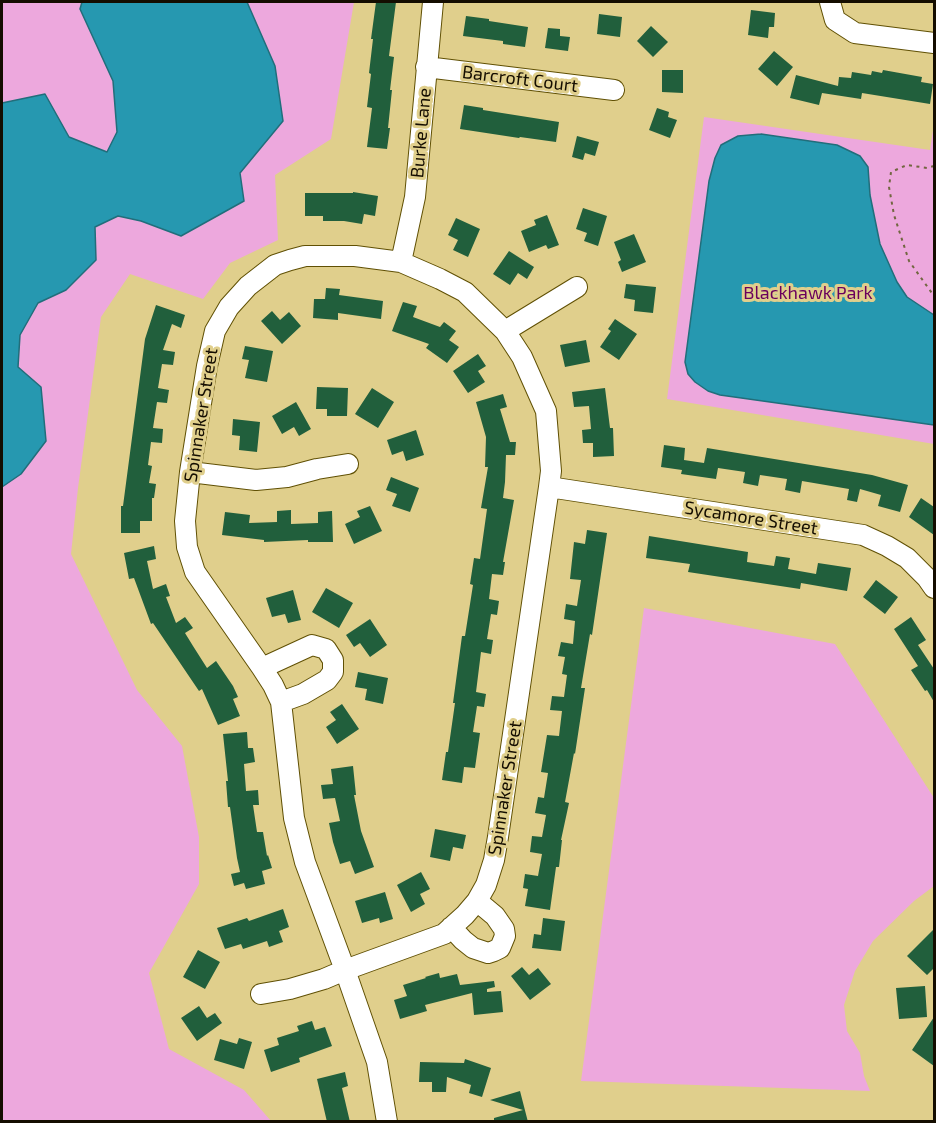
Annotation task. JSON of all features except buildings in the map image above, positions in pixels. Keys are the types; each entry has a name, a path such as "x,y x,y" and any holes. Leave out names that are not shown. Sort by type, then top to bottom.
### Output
{"street":[{"name":"Burke Lane","path":"401,262 415,197 433,2"},
{"path":"833,11 855,33 934,43"},
{"name":"Barcroft Court","path":"426,67 614,90"},
{"name":"Spinnaker Street","path":"345,970 444,934 465,915 477,901 486,885 494,861 498,837 551,471 546,411 522,357 506,331 465,292 401,262 355,256 306,256 275,265 248,286 228,307 215,331 190,472 185,521 187,547 195,572 262,668 282,702 294,818 305,862 377,1062 387,1122"},
{"path":"506,331 577,287"},
{"path":"190,472 256,480 287,477 348,464"},
{"name":"Sycamore Street","path":"549,487 862,535 907,558 934,588"},
{"path":"262,668 312,645 326,649 333,660 333,672 327,680 303,694 282,702"},
{"path":"452,927 473,948 488,952 500,948 505,936 504,929 500,921 477,901"},
{"path":"261,994 290,989 345,970"}],"path":[{"path":"934,166 927,168 907,165 891,172 889,187 894,215 909,261 934,296"}],"green space":[{"path":"2,2 354,2 331,139 275,175 278,240 230,263 203,299 130,274 101,317 71,554 137,690 182,746 199,837 199,884 149,973 169,1049 244,1090 271,1121 2,1122"},
{"name":"Blackhawk Park","path":"704,117 930,150 934,124 934,444 667,399"},
{"path":"644,608 835,644 934,798 934,886 914,901 873,941 855,971 844,1005 847,1031 860,1053 864,1076 870,1091 581,1081"}],"water":[{"path":"82,2 247,2 275,66 283,121 240,173 244,201 181,236 141,221 118,216 95,227 96,260 66,290 38,303 20,335 18,367 41,387 46,441 21,474 2,487 2,103 45,94 69,137 107,152 117,132 113,81 80,9"},
{"name":"Blackhawk Park","path":"761,134 837,145 860,156 868,167 870,195 880,244 897,282 907,297 934,315 934,425 720,395 708,391 688,374 685,362 709,181 715,158 721,145 738,136"}]}
